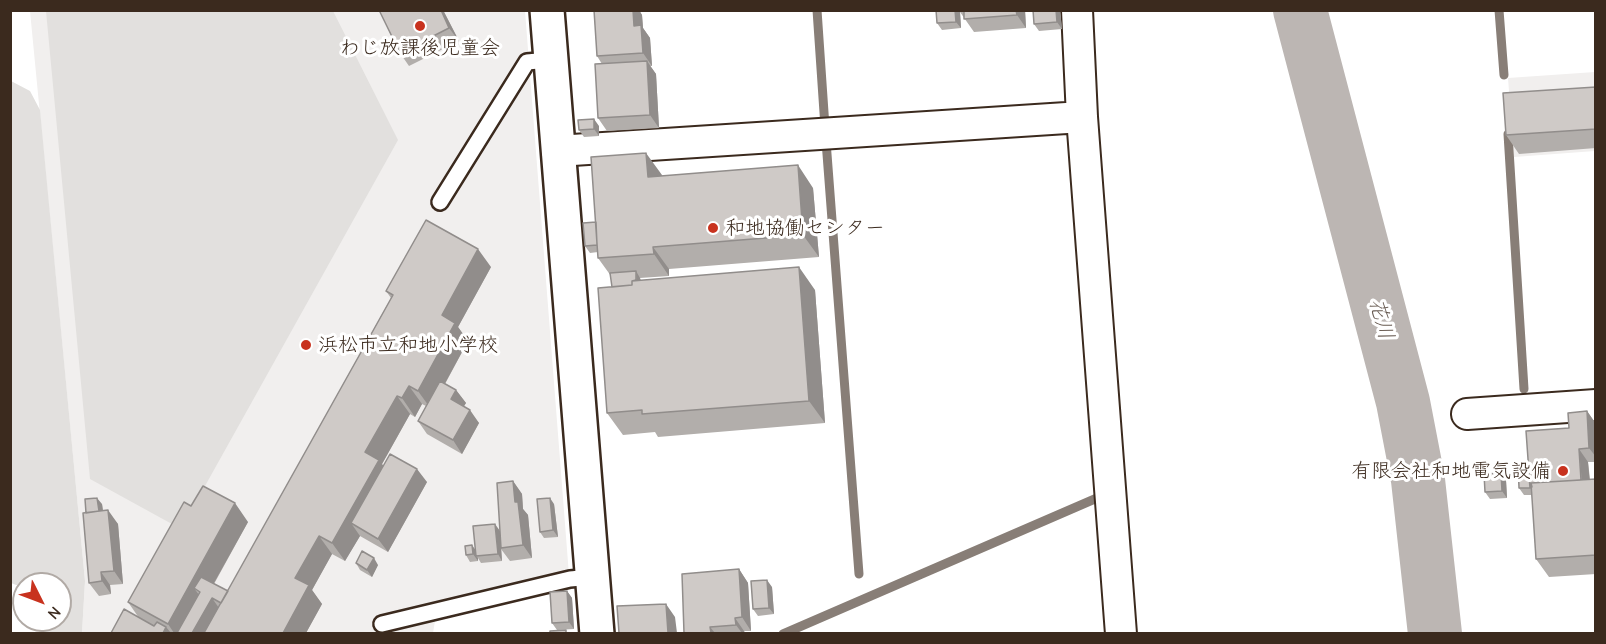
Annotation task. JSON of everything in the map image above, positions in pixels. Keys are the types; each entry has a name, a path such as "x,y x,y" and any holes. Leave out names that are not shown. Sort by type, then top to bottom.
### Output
{"street":[{"path":"547,10 549,60 597,633"},
{"path":"1077,10 1082,117 1121,633"},
{"path":"557,152 1082,117"},
{"path":"1467,414 1596,405"}],"lane":[{"path":"440,202 527,62 549,60"},
{"path":"381,624 570,579 592,578"}],"shaded area":[{"name":"浜松市立和地小学校","path":"30,11 525,11 570,588 435,621 433,633 82,633 85,581"},
{"path":"46,11 333,11 398,140 181,529 90,479"},
{"path":"1595,72 1595,151 1514,157 1508,78"},
{"path":"11,81 30,91 40,110 85,581 82,633 39,633 72,632 72,572 12,572 11,583"}],"building":[{"name":"わじ放課後児童会","path":"379,10 441,10 449,28 400,53"},
{"path":"594,10 633,10 634,26 641,25 643,53 597,56"},
{"path":"936,10 955,10 956,22 937,23"},
{"path":"964,10 1016,10 1017,15 964,19"},
{"path":"1033,10 1056,10 1057,22 1034,24"},
{"path":"647,61 650,115 598,118 595,64"},
{"path":"1596,87 1596,129 1506,135 1503,93"},
{"path":"594,119 594,129 579,130 578,120"},
{"name":"和地協働センター","path":"646,153 648,177 798,165 803,235 653,247 654,254 598,258 591,157"},
{"path":"426,220 478,249 442,315 455,323 418,391 409,386 402,398 397,396 365,452 379,460 332,543 319,536 295,578 309,585 283,633 204,633 393,295 386,291"},
{"path":"596,222 597,245 585,246 583,223"},
{"path":"799,267 809,401 642,414 642,410 607,413 598,288 632,285 632,281"},
{"path":"636,271 636,280 632,281 632,285 612,287 610,273"},
{"path":"440,381 456,390 451,399 470,410 453,440 418,421"},
{"path":"1587,411 1589,448 1579,449 1581,480 1531,483 1532,487 1530,487 1526,431 1569,428 1568,413"},
{"path":"1594,440 1596,440 1596,464"},
{"path":"390,454 417,469 378,539 351,523"},
{"path":"1528,463 1530,488 1519,488 1518,464"},
{"path":"1501,473 1502,491 1485,492 1484,474"},
{"path":"1596,479 1596,555 1536,559 1531,483"},
{"path":"513,481 523,545 501,548 497,483"},
{"path":"203,486 235,503 168,624 128,602 184,502 191,506"},
{"path":"97,498 99,511 86,513 85,499"},
{"path":"550,498 553,530 540,532 537,499"},
{"path":"108,510 114,571 101,572 102,581 89,583 83,513"},
{"path":"495,524 498,554 476,556 473,526"},
{"path":"472,545 473,554 466,555 465,546"},
{"path":"362,551 374,558 367,570 356,563"},
{"path":"739,569 742,617 735,618 736,625 710,627 711,633 684,633 682,574"},
{"path":"201,577 228,591 221,603 212,598 192,633 177,633 200,592 194,588"},
{"path":"767,580 769,608 753,609 751,581"},
{"path":"567,591 569,622 552,623 550,592"},
{"path":"666,604 668,633 619,633 617,606"},
{"path":"124,609 154,626 157,622 166,627 163,633 111,633"},
{"path":"566,630 566,633 550,633 550,631"}],"waterway":[{"path":"817,10 825,127"},
{"name":"花川","path":"1300,10 1403,402 1418,480 1435,634"},
{"path":"1499,10 1504,75"},
{"path":"1508,134 1524,389"},
{"path":"826,141 859,574"},
{"path":"783,634 1097,498"}],"place":[{"name":"わじ放課後児童会","path":"420,26"},
{"name":"和地協働センター","path":"713,228"},
{"name":"浜松市立和地小学校","path":"306,345"},
{"name":"有限会社和地電気設備","path":"1563,471"}]}
